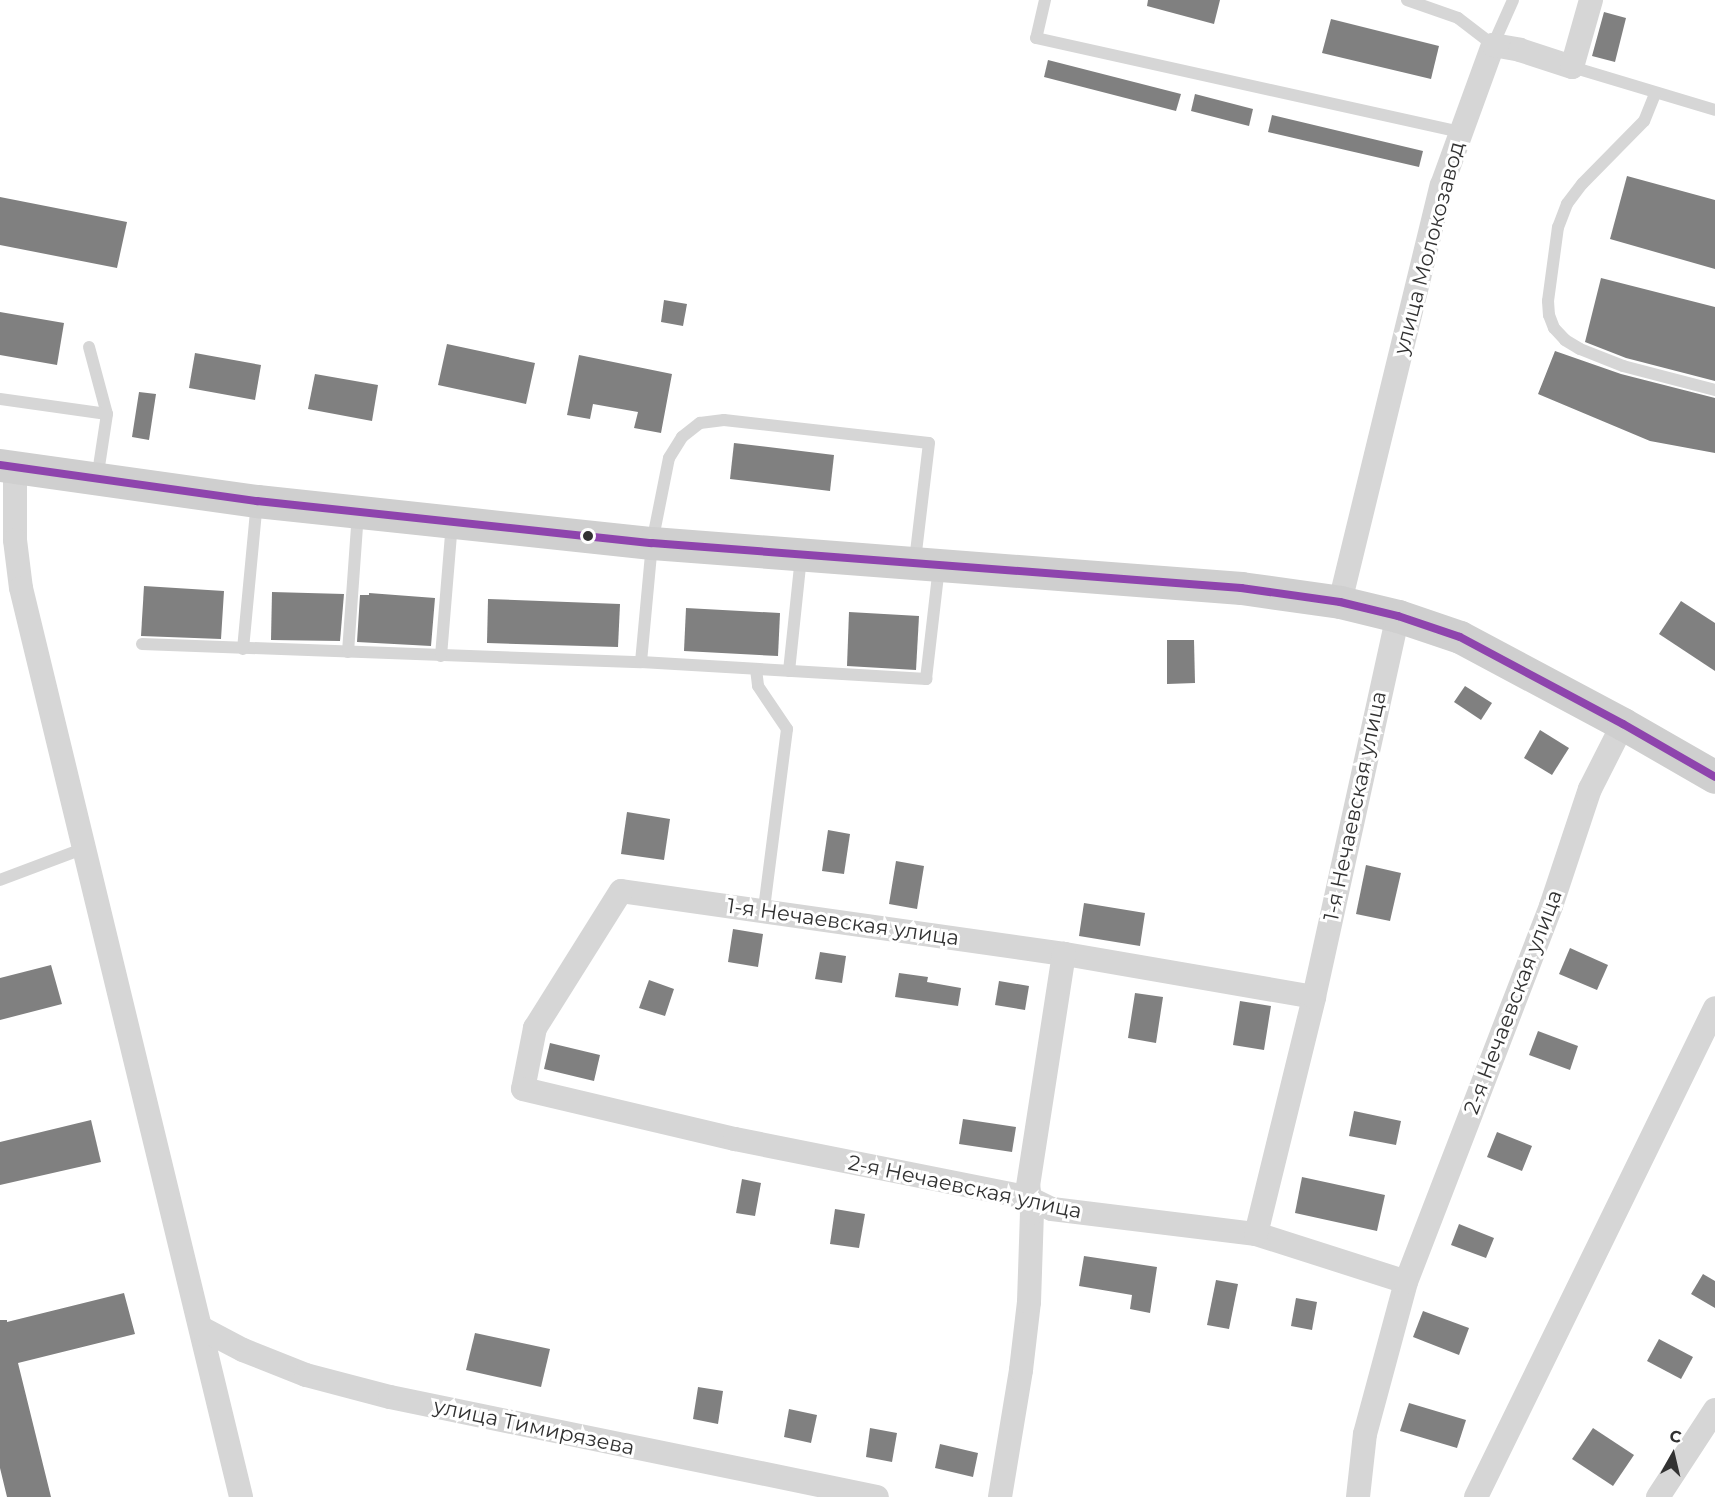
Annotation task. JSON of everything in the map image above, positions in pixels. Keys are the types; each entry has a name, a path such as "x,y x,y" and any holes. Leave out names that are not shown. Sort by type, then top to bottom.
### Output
{"main road":[{"path":"8,466 257,501 652,543 1241,588 1340,602 1398,616 1460,637 1623,724 1715,777"}],"street":[{"path":"1493,45 1520,50 1572,67 1591,0"},
{"name":"улица Молокозавод","path":"1340,602 1428,241 1460,132 1493,45"},
{"path":"8,466 21,588 241,1497"},
{"name":"1-я Нечаевская улица","path":"1256,1234 1314,997 1398,616"},
{"name":"2-я Нечаевская улица","path":"1358,1497 1365,1434 1406,1282 1551,906 1590,789 1623,724"},
{"name":"1-я Нечаевская улица","path":"524,1089 535,1028 621,891 764,909 1064,954 1314,997"},
{"path":"1000,1497 1021,1370 1029,1302 1032,1213 1028,1186 1064,954"},
{"path":"1476,1497 1715,1008"},
{"name":"2-я Нечаевская улица","path":"524,1089 735,1139 1029,1198 1052,1209 1256,1234 1406,1282"},
{"name":"улица Тимирязева","path":"201,1328 243,1350 306,1375 390,1397 877,1497"},
{"path":"1658,1497 1715,1410"}],"lane":[{"path":"1045,0 1036,38 1460,132"},
{"path":"1407,0 1458,18 1493,45 1513,0"},
{"path":"1572,67 1655,94 1715,110"},
{"path":"1655,94 1644,121 1582,184 1568,204 1558,227 1548,301 1549,315 1554,328 1565,340 1580,349 1623,366 1715,390"},
{"path":"89,347 107,414 97,480"},
{"path":"0,399 107,414"},
{"path":"142,644 641,662 926,679 929,443 724,420 700,423 682,437 669,458 652,543 641,662"},
{"path":"243,649 257,501"},
{"path":"348,652 358,512"},
{"path":"441,656 452,522"},
{"path":"789,671 801,554"},
{"path":"756,669 758,686 787,729 764,909"},
{"path":"0,880 85,848"}],"building":[{"path":"1148,0 1220,0 1214,24 1147,6"},
{"path":"1604,12 1626,18 1615,62 1592,56"},
{"path":"1331,19 1439,46 1431,79 1322,53"},
{"path":"1048,60 1181,94 1176,111 1044,77"},
{"path":"1195,94 1253,109 1249,126 1191,111"},
{"path":"1272,115 1423,151 1419,167 1268,132"},
{"path":"1627,176 1715,200 1715,269 1610,239"},
{"path":"0,197 127,222 117,268 0,245"},
{"path":"1601,278 1715,307 1715,381 1626,358 1585,342"},
{"path":"664,300 687,304 683,326 661,322"},
{"path":"0,312 64,323 57,365 0,355"},
{"path":"447,344 535,363 526,404 438,385"},
{"path":"1555,351 1621,374 1715,398 1715,453 1650,441 1538,394"},
{"path":"195,353 261,365 255,400 189,388"},
{"path":"579,355 672,374 661,433 634,428 638,412 593,404 590,419 567,415"},
{"path":"315,374 378,385 372,421 308,409"},
{"path":"139,392 156,394 149,440 132,437"},
{"path":"734,443 834,455 830,491 730,479"},
{"path":"144,586 224,591 221,639 141,636"},
{"path":"272,592 344,594 340,641 271,640"},
{"path":"369,593 435,598 431,646 357,642 360,595 369,595"},
{"path":"488,599 620,604 618,647 487,643"},
{"path":"1681,601 1715,623 1715,671 1659,634"},
{"path":"686,608 780,613 778,656 684,651"},
{"path":"849,612 919,616 916,670 847,666"},
{"path":"1167,640 1194,640 1195,683 1167,684"},
{"path":"1465,686 1492,703 1481,720 1454,702"},
{"path":"1540,730 1569,748 1552,775 1524,758"},
{"path":"627,812 670,819 664,860 621,854"},
{"path":"828,830 850,834 844,874 822,871"},
{"path":"896,861 924,866 917,909 889,904"},
{"path":"1366,865 1401,873 1390,921 1356,914"},
{"path":"1084,903 1145,913 1140,946 1079,936"},
{"path":"733,929 763,934 758,967 728,962"},
{"path":"1570,948 1608,965 1597,990 1559,974"},
{"path":"820,952 846,956 842,983 815,979"},
{"path":"51,965 62,1004 0,1020 0,978"},
{"path":"899,973 928,977 927,982 961,988 958,1006 895,997"},
{"path":"649,980 674,989 665,1016 639,1008"},
{"path":"999,981 1029,986 1025,1010 995,1005"},
{"path":"1135,993 1163,997 1156,1043 1128,1038"},
{"path":"1240,1001 1271,1006 1264,1050 1233,1045"},
{"path":"1538,1031 1578,1046 1570,1070 1529,1055"},
{"path":"550,1043 600,1055 594,1081 544,1069"},
{"path":"1354,1111 1401,1121 1396,1145 1349,1136"},
{"path":"963,1119 1016,1127 1012,1152 959,1144"},
{"path":"91,1120 101,1162 0,1185 0,1142"},
{"path":"1497,1132 1532,1146 1522,1171 1487,1157"},
{"path":"1302,1177 1385,1195 1377,1231 1295,1213"},
{"path":"742,1179 761,1183 755,1216 736,1213"},
{"path":"835,1209 865,1214 859,1248 830,1244"},
{"path":"1459,1224 1494,1238 1486,1258 1451,1245"},
{"path":"1084,1256 1157,1267 1150,1313 1130,1309 1132,1295 1079,1286"},
{"path":"1703,1274 1715,1281 1715,1308 1691,1294"},
{"path":"1216,1280 1238,1284 1229,1329 1207,1325"},
{"path":"124,1293 135,1334 18,1363 51,1497 7,1497 0,1468 0,1320 7,1320 7,1322"},
{"path":"1296,1298 1317,1302 1312,1330 1291,1326"},
{"path":"1423,1311 1469,1328 1459,1355 1413,1337"},
{"path":"475,1333 550,1349 541,1387 466,1370"},
{"path":"1659,1339 1693,1357 1681,1379 1647,1361"},
{"path":"698,1387 723,1391 718,1424 693,1419"},
{"path":"1409,1403 1466,1420 1457,1448 1400,1431"},
{"path":"789,1409 817,1415 811,1443 784,1437"},
{"path":"870,1428 897,1433 892,1462 866,1457"},
{"path":"1593,1428 1634,1455 1613,1486 1572,1459"},
{"path":"940,1444 978,1453 973,1477 935,1468"}],"transit line":[{"path":"0,465 257,501 652,543 1241,588 1340,602 1398,616 1460,637 1623,724 1715,777"}]}
